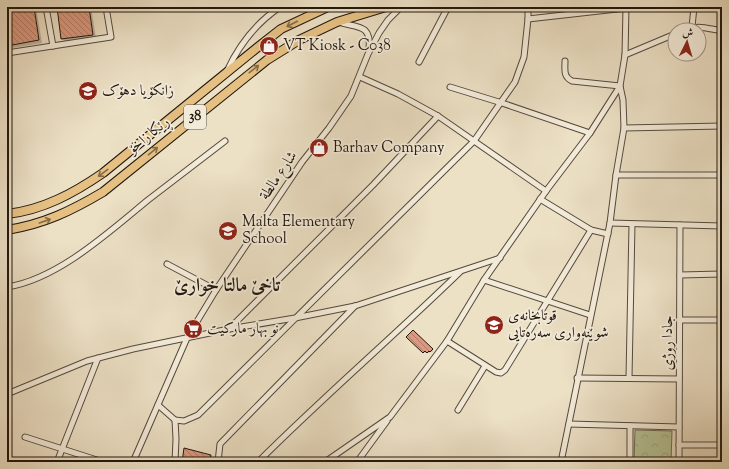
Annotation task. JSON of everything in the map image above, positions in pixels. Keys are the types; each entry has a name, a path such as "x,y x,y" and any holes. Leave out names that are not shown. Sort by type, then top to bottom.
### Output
{"highway":[{"name":"ڕێکا زاخۆ","path":"7,214 20,213 42,207 83,188 281,30 328,7"},
{"name":"ڕێکا زاخۆ","path":"7,230 34,225 56,217 103,192 267,60 305,37 337,22 386,7"},
{"path":"258,47 267,60"}],"street":[{"path":"46,7 53,46"},
{"path":"7,53 111,37 106,7"},
{"path":"225,75 242,43 268,15 280,7"},
{"name":"شارع مالطة","path":"133,462 187,338 216,290 302,162 329,128 351,96 368,54 379,33 388,20 401,7"},
{"path":"419,62 448,7"},
{"path":"158,405 175,420 184,421 198,415 474,141 502,103 515,82 524,57 528,7"},
{"path":"692,22 694,7"},
{"path":"528,19 626,8 625,55 620,86 623,100 624,128 608,234 577,378 561,462"},
{"name":"شارع مالطة","path":"337,22 349,26 361,27 367,32 370,40 368,54"},
{"path":"707,28 722,31"},
{"path":"625,55 667,37"},
{"path":"565,61 565,75 572,81 620,86"},
{"path":"360,76 398,94 438,116 546,191"},
{"path":"357,462 447,341 484,280 546,191 590,133 620,86"},
{"path":"450,87 590,133"},
{"path":"229,329 373,185 438,116"},
{"path":"624,128 722,126"},
{"path":"7,287 28,282 47,273 96,242 225,141"},
{"path":"616,175 722,175"},
{"path":"540,200 591,230 608,234"},
{"path":"610,223 722,226"},
{"path":"629,378 632,224"},
{"name":"جادا روژی","path":"679,462 680,225"},
{"path":"447,341 496,372 501,373 505,370 591,230"},
{"path":"7,394 74,366 98,358 133,349 229,329 355,306 500,258"},
{"path":"167,264 216,290"},
{"path":"258,462 302,418 418,313 460,272"},
{"path":"680,275 722,274"},
{"path":"484,280 590,315"},
{"path":"218,462 220,444 355,306"},
{"path":"680,320 722,320"},
{"path":"56,462 98,358"},
{"path":"458,410 485,366"},
{"path":"577,378 679,379"},
{"path":"325,462 389,417"},
{"path":"175,420 175,462"},
{"path":"569,424 679,428"},
{"path":"630,426 630,462"},
{"path":"25,437 103,462"},
{"path":"679,445 722,445"}],"green space":[{"path":"635,430 672,431 671,462 634,462"}],"building":[{"path":"7,7 34,7 39,40 7,46"},
{"path":"57,7 89,7 93,35 61,39"},
{"path":"413,330 433,349 430,352 429,351 427,353 425,351 423,353 406,337"},
{"path":"184,448 211,455 210,462 182,462"}],"place":[{"name":"VT Kiosk - C038","path":"269,46"},
{"name":"زانکۆیا دهۆک","path":"88,91"},
{"name":"Barhav Company","path":"319,148"},
{"name":"Malta Elementary School","path":"228,231"},
{"name":"قوتابخانەی شوێنەواری سەرەتایی","path":"494,325"},
{"name":"نو بهار ماركيت","path":"193,329"}],"district":[{"name":"تاخێ مالتا خوارێ","path":"227,286"}]}
